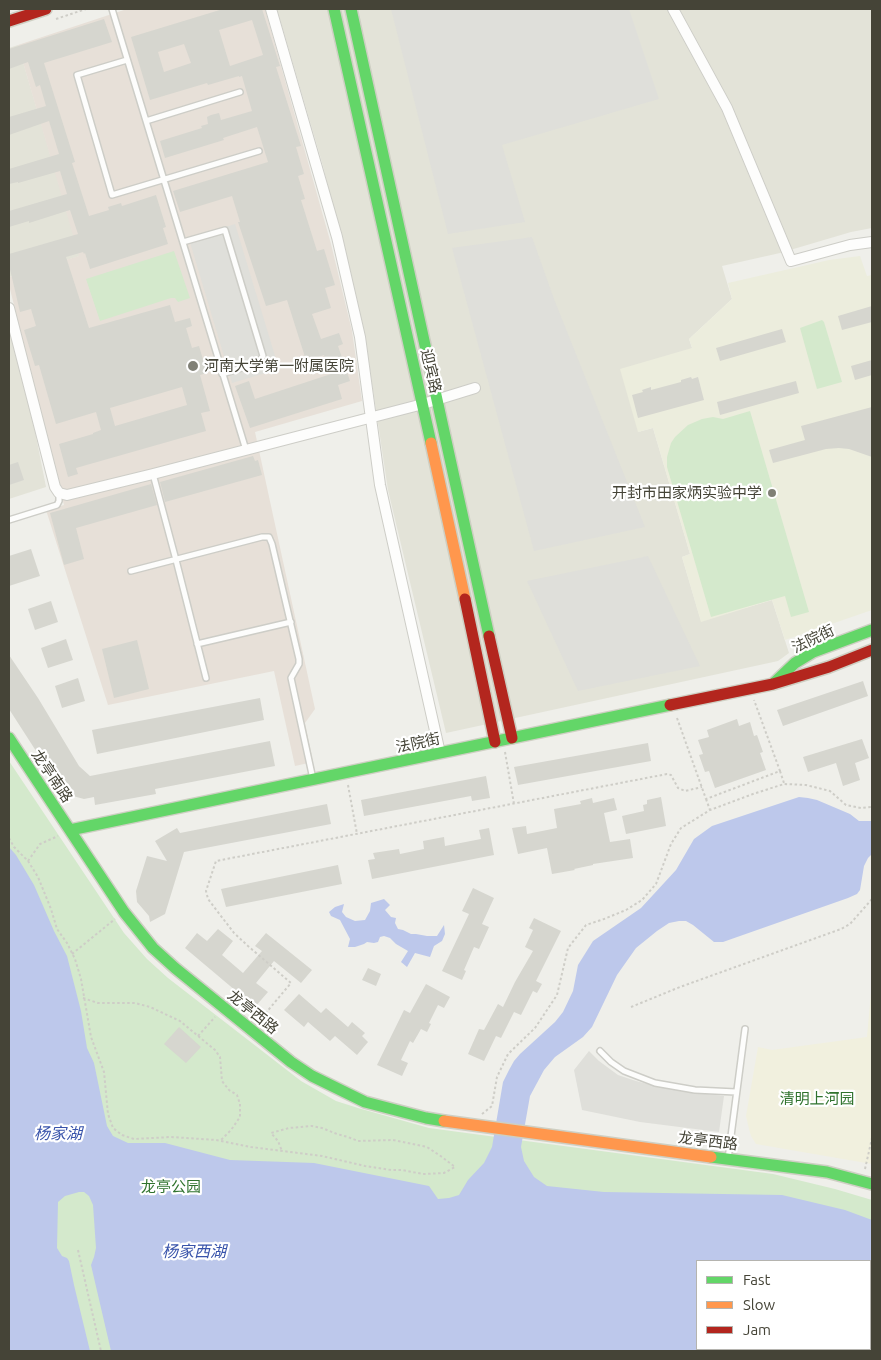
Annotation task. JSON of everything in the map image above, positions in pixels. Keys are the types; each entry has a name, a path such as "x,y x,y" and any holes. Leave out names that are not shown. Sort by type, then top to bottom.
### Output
{"street":[{"path":"9,21 46,9"},
{"path":"271,9 337,237 360,337 380,485 440,753"},
{"name":"迎宾路","path":"334,9 423,404 503,740"},
{"name":"迎宾路","path":"351,9 438,400 503,740"},
{"path":"673,9 727,108 791,261 850,245 872,242"},
{"path":"9,308 55,487 59,493 67,495 372,418 475,388"},
{"name":"法院街","path":"773,684 795,663 814,652 872,630"},
{"name":"法院街","path":"70,830 773,684 829,667 872,650"},
{"name":"龙亭南路","path":"9,738 70,830"},
{"name":"龙亭西路","path":"70,830 124,912 153,948 223,1008 292,1062 312,1076 365,1102 426,1118 827,1172 867,1182"}],"lane":[{"path":"112,9 246,450"},
{"path":"127,60 77,75 112,196 259,151"},
{"path":"146,121 240,92"},
{"path":"183,242 225,230 263,356 258,363 222,374"},
{"path":"153,474 206,678"},
{"path":"9,520 57,505 60,498 59,493"},
{"path":"131,571 262,537 269,537 300,661 291,678 313,780"},
{"path":"197,644 291,622"},
{"path":"728,1159 744,1029"},
{"path":"600,1051 624,1071 655,1083 696,1090 736,1092"}],"path":[{"path":"750,689 784,784"},
{"path":"673,705 710,810"},
{"path":"503,740 514,804"},
{"path":"706,799 780,771"},
{"path":"346,773 358,834"},
{"path":"251,1030 292,983 234,933 208,900 206,891 216,861 667,774 672,775 678,788 685,791 702,787"},
{"path":"479,1126 482,1113 492,1106 497,1077 508,1054 535,1028 557,995 568,948 586,925 626,910 642,900 656,884 671,844 682,828 710,810 784,784 806,785 830,791 846,805 861,808 872,807"},
{"path":"28,861 40,844 70,830"},
{"path":"9,838 14,847 28,861 38,877 57,929 75,959 91,1037 104,1072 108,1114 113,1128 122,1135 134,1139 171,1137 220,1141 322,1156 374,1167 423,1174 444,1173 455,1167 427,1147 393,1140 358,1141 348,1136 312,1126 289,1128 271,1133 278,1141 282,1150"},
{"path":"630,1006 841,929 850,924 872,899"},
{"path":"72,954 124,912"},
{"path":"84,998 98,1004 135,1003 150,1008 180,1021 215,1050 220,1056 222,1081 236,1095 240,1104 240,1117 220,1141"},
{"path":"198,1036 223,1008"},
{"path":"867,1182 872,1138"},
{"path":"78,1250 101,1351"}],"shaded area":[{"name":"河南大学第一附属医院","path":"127,9 265,9 331,244 352,331 362,401 255,432 315,709 305,723 313,762 295,766 274,671 108,705 46,510 64,505 9,285 9,277 79,256 18,45"},
{"path":"277,9 872,9 872,228 851,232 780,253 722,266 732,299 689,339 692,348 638,432 653,428 690,554 682,557 701,621 772,600 789,653 778,661 446,733 388,490 365,337 323,166"},
{"path":"391,9 629,9 659,99 502,145 525,222 448,234"},
{"path":"18,45 80,256 9,277 9,48"},
{"path":"235,224 279,369 232,383 189,239"},
{"path":"532,237 554,299 645,527 534,551 452,248"},
{"name":"开封市田家炳实验中学","path":"860,256 867,276 872,275 872,610 785,640 772,600 701,622 682,557 690,554 653,428 638,432 620,369 692,348 689,339 732,299 728,283 829,260"},
{"path":"9,328 30,406 46,487 9,499"},
{"path":"648,556 700,666 578,691 527,581"},
{"name":"清明上河园","path":"872,982 872,1164 756,1144 751,1136 746,1116 758,1047 772,1050 867,1037"},
{"path":"589,1051 618,1075 636,1081 659,1087 724,1096 719,1132 640,1122 582,1110 574,1070"}],"green space":[{"path":"174,251 190,298 178,302 175,298 171,298 100,321 86,279"},
{"path":"822,320 842,382 817,389 800,328"},
{"path":"750,411 809,612 791,617 785,596 711,617 667,467 667,457 671,443 688,425 702,419 713,417 723,419"},
{"name":"龙亭公园","path":"9,761 124,933 147,959 168,978 301,1081 336,1101 429,1128 773,1174 872,1200 872,1351 9,1351"}],"water":[{"name":"杨家西湖","path":"799,797 817,800 850,814 859,821 872,821 872,854 864,866 860,890 857,894 723,942 714,942 686,921 669,923 636,948 617,975 592,1027 583,1037 555,1057 544,1070 530,1096 521,1147 524,1161 534,1177 547,1186 604,1192 782,1195 845,1210 872,1220 872,1351 111,1351 91,1265 96,1248 93,1205 89,1196 84,1192 79,1192 65,1196 58,1202 57,1248 62,1256 69,1261 90,1351 9,1351 9,847 34,885 67,956 81,1011 87,1048 94,1063 107,1126 113,1136 128,1143 165,1143 230,1160 314,1163 429,1186 438,1199 459,1195 468,1180 484,1163 492,1147 503,1082 520,1054 555,1022 563,1012 573,991 578,965 593,941 641,908 676,870 694,839 712,826"},
{"path":"384,899 390,905 385,910 391,917 396,918 395,923 398,929 411,934 437,936 444,925 445,934 442,941 434,946 430,957 415,953 407,967 401,962 408,951 384,936 380,937 378,942 367,942 355,947 348,947 350,939 340,920 331,916 329,912 335,907 344,904 342,912 346,917 355,921 365,920 370,911 371,903"}],"building":[{"path":"223,9 262,9 280,66 276,67 301,146 296,147 304,174 298,176 305,199 301,200 317,251 324,249 335,285 325,288 331,308 312,314 321,339 339,333 343,344 338,346 350,381 338,385 342,399 250,428 235,386 249,381 255,399 331,374 324,355 309,360 308,356 305,357 287,300 266,306 238,222 240,222 232,196 180,212 173,191 268,162 257,127 223,138 224,140 165,158 160,141 202,128 201,126 208,124 207,117 211,115 219,113 221,120 252,111 242,76 208,85 207,83 150,100 131,37","holes":["252,20 263,55 230,66 219,30","184,44 191,63 164,72 158,52"]},
{"path":"104,19 112,42 44,63 75,162 72,163 89,216 109,210 108,207 121,203 122,206 156,195 166,227 163,228 168,244 90,269 83,252 66,257 89,328 170,305 175,322 190,318 192,326 186,328 192,348 199,346 207,373 200,375 210,411 201,413 206,431 76,468 78,474 68,477 59,444 101,430 96,412 56,424 39,365 35,366 24,330 36,326 31,309 20,312 9,265 9,254 78,234 70,210 29,223 29,221 9,227 9,211 67,194 60,171 9,184 9,169 59,154 49,121 9,135 9,117 46,106 40,85 36,87 28,62 9,69 9,49","holes":["182,387 187,405 115,426 110,408"]},
{"path":"872,306 872,322 842,330 838,316"},
{"path":"782,329 786,342 720,361 716,348"},
{"path":"872,360 872,375 855,380 851,366"},
{"path":"691,377 692,379 698,377 704,400 638,418 632,395 643,392 642,390 651,387 651,390 681,382 681,380"},
{"path":"796,381 799,393 720,415 717,402"},
{"path":"872,407 872,457 849,449 839,448 826,449 773,463 769,450 805,440 801,426"},
{"path":"253,456 255,461 258,460 262,475 165,502 160,482"},
{"path":"18,462 24,480 9,485 9,465"},
{"path":"151,484 157,505 76,528 84,559 64,565 50,513"},
{"path":"31,549 40,576 9,586 9,556"},
{"path":"51,601 58,622 35,630 28,609"},
{"path":"66,639 73,660 48,668 41,648"},
{"path":"137,640 149,689 114,698 102,649"},
{"path":"9,655 38,698 79,766 90,776 270,741 275,766 155,789 156,794 95,805 94,797 84,799 73,796 61,779 56,782 9,709"},
{"path":"78,678 85,701 62,708 55,686"},
{"path":"863,681 868,696 783,726 777,710"},
{"path":"260,698 264,720 97,754 92,730"},
{"path":"737,719 739,726 750,722 754,736 757,735 763,752 760,753 766,770 715,788 709,771 705,772 699,755 703,754 698,740 709,737 707,730"},
{"path":"862,739 869,758 855,763 860,780 843,786 836,763 808,772 803,757"},
{"path":"648,743 651,761 518,785 514,767"},
{"path":"486,776 490,798 472,801 471,796 364,816 361,800"},
{"path":"661,797 666,826 626,834 622,816 644,811 643,805 647,804 647,800"},
{"path":"592,798 593,803 614,798 617,810 604,813 610,842 630,839 633,858 593,864 575,870 552,874 547,848 518,854 512,828 526,826 527,834 557,828 554,809 581,804 580,801"},
{"path":"327,804 331,824 184,852 165,914 150,922 149,916 137,902 136,891 147,856 167,861 155,841 177,828 180,833"},
{"path":"489,828 494,855 372,879 368,860 375,859 373,853 399,849 400,854 424,849 423,841 444,837 445,846 481,839 479,830"},
{"path":"338,865 342,884 226,907 221,889"},
{"path":"473,888 494,898 482,924 489,927 479,949 474,947 464,970 466,971 462,980 442,971 469,914 462,911"},
{"path":"534,918 561,931 536,981 542,984 537,993 533,991 521,1015 514,1012 501,1038 496,1036 484,1061 468,1054 479,1029 484,1030 498,1004 503,1007 533,951 525,947 533,930 529,928"},
{"path":"218,929 233,941 222,955 243,973 262,951 255,946 266,933 312,970 301,983 274,961 256,983 268,992 255,1007 185,948 197,933 207,941"},
{"path":"368,968 381,974 376,986 362,980"},
{"path":"426,984 450,997 444,1008 438,1005 429,1023 431,1024 427,1032 421,1029 413,1043 410,1041 401,1060 408,1063 402,1076 377,1065 404,1010 410,1013"},
{"path":"299,994 321,1013 326,1008 348,1027 352,1022 365,1033 362,1036 368,1042 357,1055 335,1036 330,1041 308,1022 304,1027 284,1010"},
{"path":"179,1027 201,1047 186,1063 164,1044"}],"traffic: fast":[{"path":"334,9 431,443"},
{"path":"351,9 489,636"},
{"path":"775,682 795,663 813,652 872,630"},
{"path":"70,830 670,705"},
{"path":"9,738 124,912 153,948 175,968 291,1062 312,1076 365,1102 444,1121"},
{"path":"711,1157 827,1172 872,1184"}],"traffic: slow":[{"path":"431,443 465,599"},
{"path":"444,1121 711,1157"}],"traffic: jam":[{"path":"9,21 46,9"},
{"path":"465,599 495,742"},
{"path":"489,636 512,738"},
{"path":"670,705 773,684 829,667 872,650"}],"place":[{"name":"河南大学第一附属医院","path":"193,366"},
{"name":"开封市田家炳实验中学","path":"772,493"}],"water label":[{"name":"杨家湖","path":"58,1134"}]}
